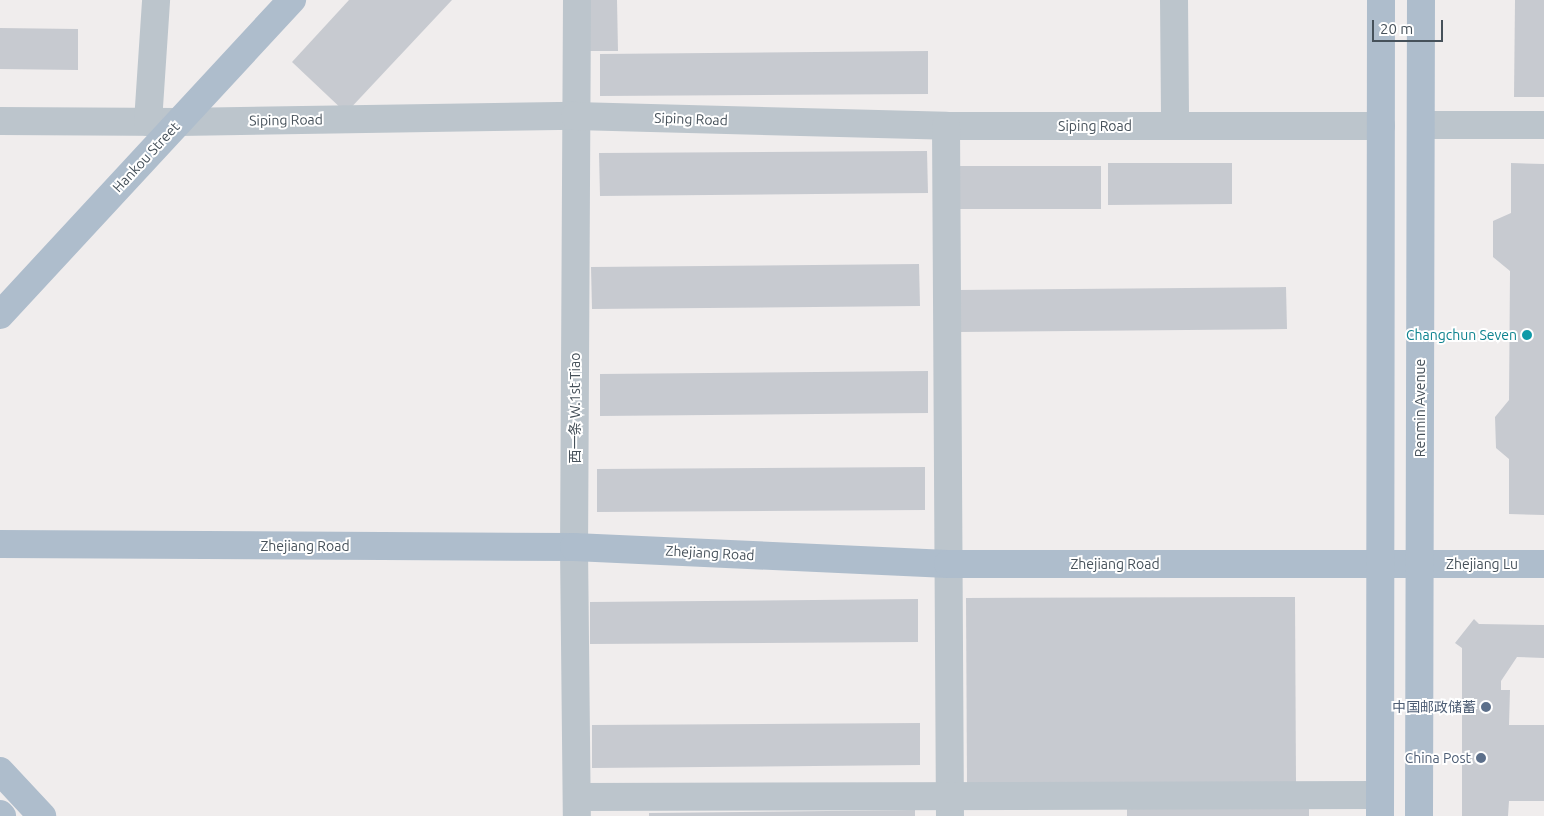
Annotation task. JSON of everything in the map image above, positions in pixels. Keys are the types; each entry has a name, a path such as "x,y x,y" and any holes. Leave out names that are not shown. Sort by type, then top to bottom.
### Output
{"main road":[{"name":"Hankou Street","path":"0,315 292,0"},
{"path":"1380,805 1381,0"},
{"name":"Renmin Avenue","path":"1420,816 1421,0"},
{"name":"Zhejiang Road","path":"0,544 574,547 948,564 1420,563"},
{"name":"Zhejiang Lu","path":"1420,563 1544,564"},
{"path":"0,771 42,816"}],"street":[{"path":"148,122 156,0"},
{"name":"西一条 W.1st Tiao","path":"577,0 574,547 577,807"},
{"path":"1174,0 1175,126"},
{"name":"Siping Road","path":"0,121 179,122 575,116 946,126 1381,126"},
{"path":"1421,125 1544,124"},
{"path":"946,126 950,806"},
{"path":"577,807 1380,805"}],"building":[{"path":"349,0 452,0 346,113 292,62"},
{"path":"580,0 617,0 618,51 581,51"},
{"path":"1515,0 1544,0 1544,97 1514,97"},
{"path":"0,28 78,29 78,70 0,69"},
{"path":"928,51 928,94 600,96 600,54"},
{"path":"927,151 928,193 600,196 599,153"},
{"path":"1108,163 1232,163 1232,204 1108,205"},
{"name":"Changchun Seven","path":"1511,163 1544,164 1544,515 1509,514 1509,459 1496,448 1495,417 1509,400 1510,271 1493,257 1493,221 1511,213"},
{"path":"952,166 1101,166 1101,209 952,209"},
{"path":"919,264 920,306 592,309 591,267"},
{"path":"1286,287 1287,329 958,332 958,290"},
{"path":"928,371 928,413 600,416 600,374"},
{"path":"925,467 925,510 597,512 597,469"},
{"path":"1295,597 1296,783 967,784 966,598"},
{"path":"918,599 918,642 590,644 590,602"},
{"name":"中国邮政储蓄","path":"1474,619 1479,624 1544,625 1544,658 1517,657 1501,681 1501,690 1510,690 1509,725 1544,725 1544,801 1509,801 1508,816 1462,816 1462,648 1455,643"},
{"path":"920,723 920,765 592,768 592,725"},
{"path":"1309,807 1309,816 1127,816 1127,809"},
{"path":"915,810 915,816 649,816 649,813"}],"place":[{"name":"Changchun Seven","path":"1527,335"},
{"name":"中国邮政储蓄","path":"1486,707"},
{"name":"China Post","path":"1481,758"}]}
